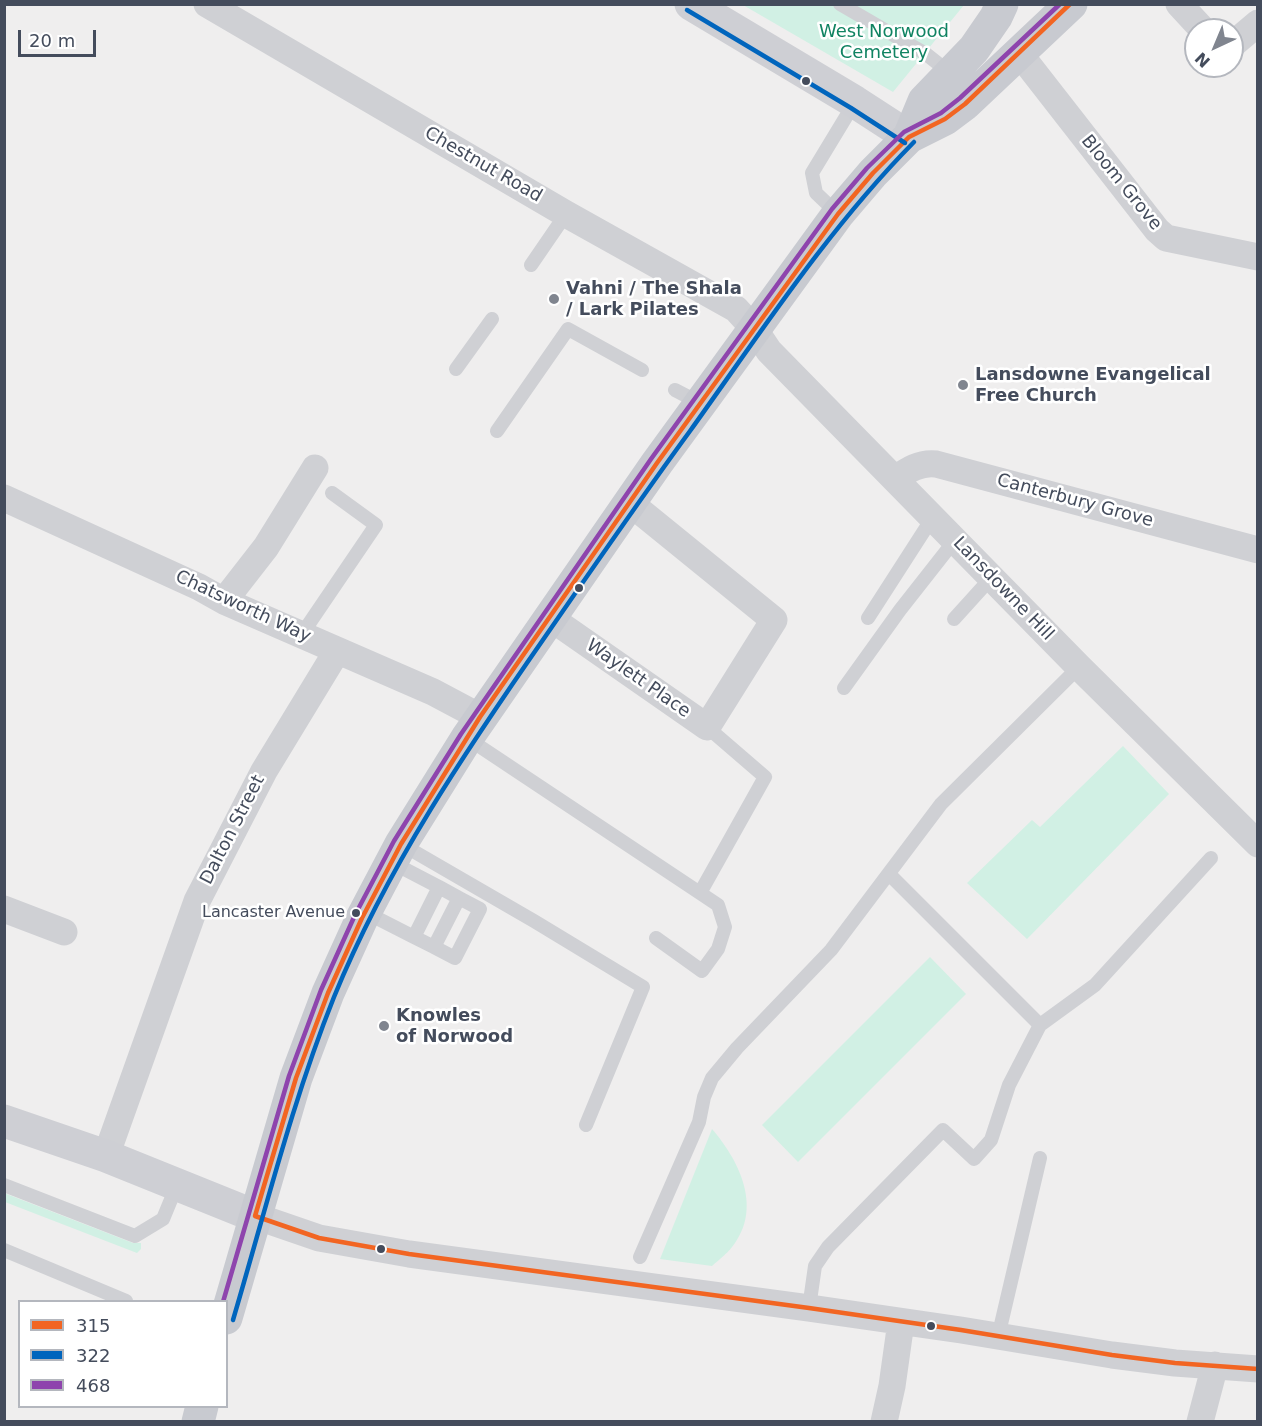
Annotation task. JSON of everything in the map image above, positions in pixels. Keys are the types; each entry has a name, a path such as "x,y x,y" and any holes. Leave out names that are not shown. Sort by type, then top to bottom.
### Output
{"main road":[{"path":"909,137 924,100 974,49 1002,4"},
{"path":"228,1311 296,1078 328,993 365,912 396,853 473,728 630,503 688,397 754,330 838,214 873,173 909,137 945,119 995,76 1071,4"}],"street":[{"name":"Chestnut Road","path":"207,4 566,214 732,306 754,330"},
{"path":"692,4 909,137"},
{"path":"1179,4 1192,18"},
{"path":"1244,34 1257,23"},
{"name":"Bloom Grove","path":"1018,53 1157,230 1166,238 1257,257"},
{"name":"Lansdowne Hill","path":"754,330 769,351 1079,667 1254,841"},
{"name":"Canterbury Grove","path":"895,479 912,467 936,464 1257,550"},
{"path":"224,602 267,547 315,468"},
{"name":"Chatsworth Way","path":"4,498 199,587 224,602 433,692 473,728"},
{"name":"Waylett Place","path":"549,616 707,727 774,620 630,503"},
{"name":"Dalton Street","path":"106,1156 197,901 264,771 337,651"},
{"path":"4,909 64,932"},
{"path":"4,1121 106,1156 255,1216 320,1238 409,1254 809,1308 1175,1363 1257,1369"},
{"path":"884,1422 892,1386 901,1322"},
{"path":"1200,1422 1215,1365"}],"lane":[{"path":"840,4 926,54 950,73 968,71 995,76"},
{"path":"838,214 816,193 812,173 855,102"},
{"path":"531,265 566,214"},
{"path":"456,369 492,319"},
{"path":"497,430 568,329 642,370"},
{"path":"302,634 376,525 332,493"},
{"path":"868,618 933,516"},
{"path":"844,688 900,610 955,540"},
{"path":"954,619 992,577"},
{"path":"640,1257 699,1122 704,1097 712,1078 737,1048 831,950 942,804 1079,667"},
{"path":"700,893 765,777 707,727"},
{"path":"473,728 718,905 725,927 718,949 702,971 656,938"},
{"path":"365,912 455,958 480,909 439,887 396,853"},
{"path":"396,853 534,921 643,987 586,1125"},
{"path":"809,1308 815,1266 828,1246 943,1130 974,1158 991,1140 1009,1084 1040,1025 1095,985 1210,858"},
{"path":"889,874 1040,1025"},
{"path":"414,937 439,887"},
{"path":"434,947 459,898"},
{"path":"999,1337 1040,1158"},
{"path":"4,1185 135,1236 163,1219 177,1185"},
{"path":"4,1250 124,1300"}],"green space":[{"name":"West Norwood Cemetery","path":"743,5 964,5 893,92"},
{"path":"1123,746 1169,794 1027,939 967,883 1032,820 1040,827"},
{"path":"930,957 966,994 798,1162 762,1125"},
{"path":"712,1129 730,1154 743,1183 746,1213 743,1228 733,1246 712,1266 660,1259"},
{"path":"4,1193 133,1243 141,1243 141,1249 137,1253 5,1202"}],"transit line":[{"name":"468","path":"224,1300 289,1076 321,990 355,915 394,841 461,734 651,459 832,209 867,168 904,132 941,113 960,98 1060,4"},
{"name":"315","path":"255,1216 296,1078 328,993 362,918 401,844 480,717 657,463 838,214 873,173 909,137 945,119 965,104 1070,4"},
{"name":"322","path":"687,10 905,143"},
{"name":"322","path":"233,1320 292,1117 334,997 378,902 430,810 517,677 769,319 853,210 914,142"},
{"name":"315","path":"255,1216 319,1238 409,1254 809,1308 1112,1355 1175,1363 1258,1369"}],"place":[{"name":"Vahni / The Shala / Lark Pilates","path":"554,299"},
{"name":"Lansdowne Evangelical Free Church","path":"963,385"},
{"name":"Lancaster Avenue","path":"356,913"},
{"name":"Knowles of Norwood","path":"384,1026"}]}
